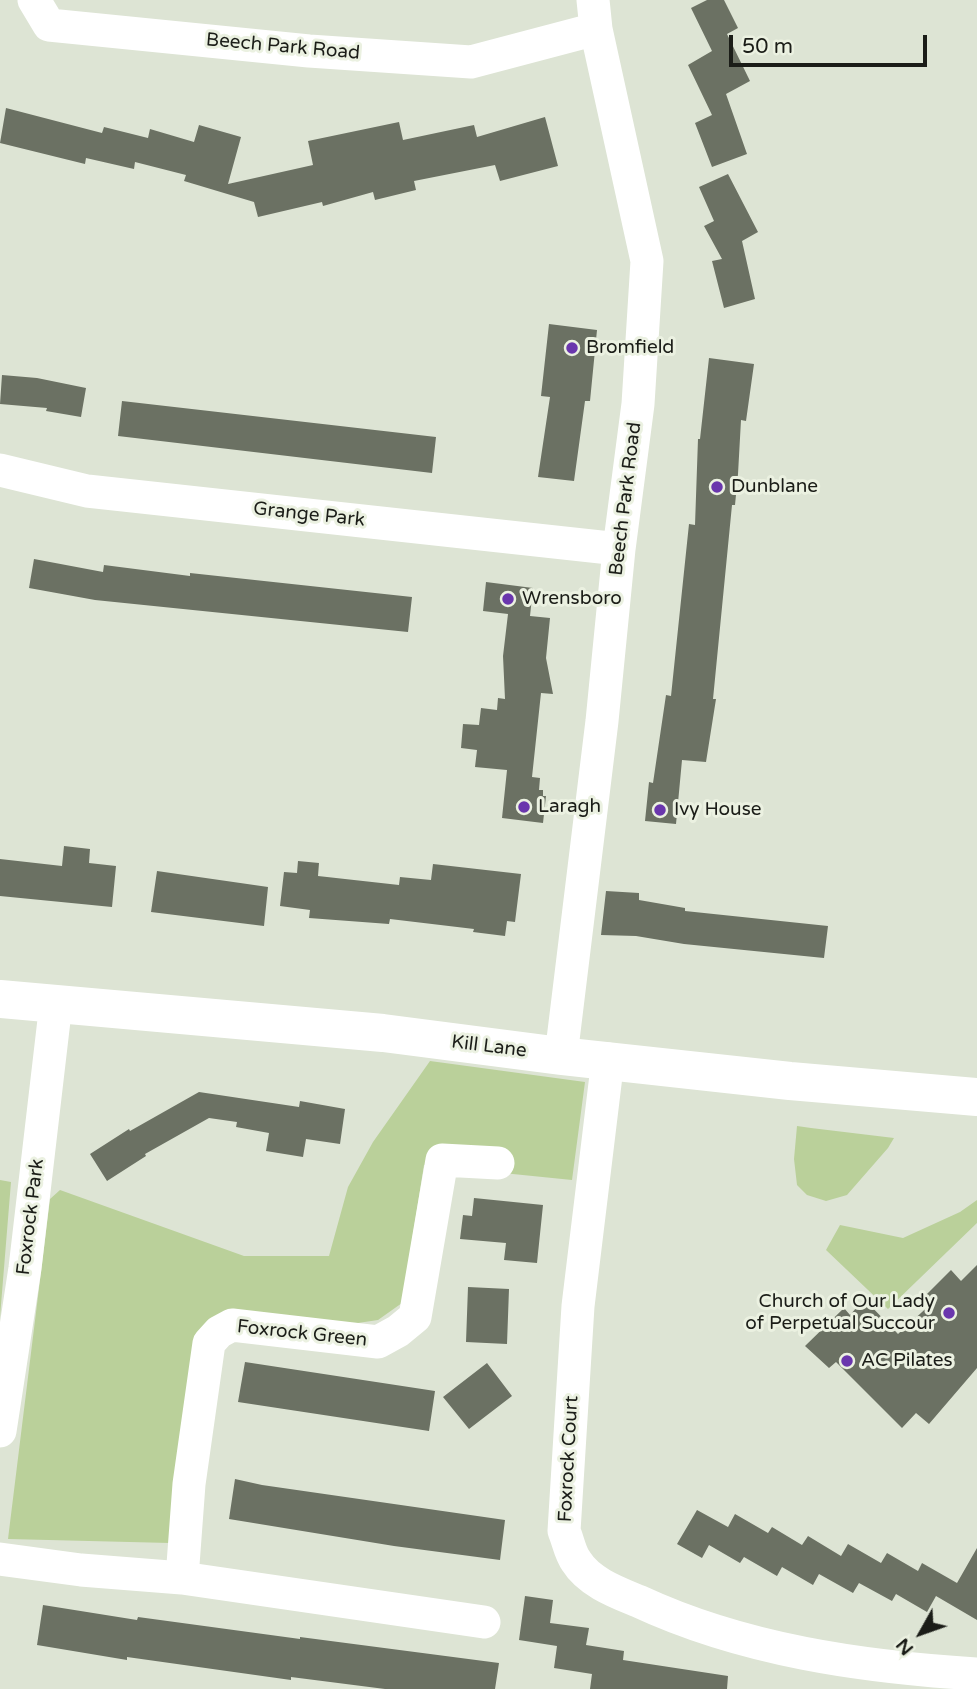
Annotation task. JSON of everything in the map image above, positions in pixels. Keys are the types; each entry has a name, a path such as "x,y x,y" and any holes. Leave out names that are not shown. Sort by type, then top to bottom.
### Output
{"main road":[{"name":"Kill Lane","path":"0,999 383,1033 790,1081 977,1097"}],"street":[{"name":"Beech Park Road","path":"42,13 309,51 471,62 594,14 647,261 638,404 561,1056"},
{"name":"Grange Park","path":"0,470 87,491 619,549"},
{"name":"Foxrock Park","path":"0,1431 6,1343 27,1255 56,1003"},
{"name":"Foxrock Court","path":"608,1059 577,1319 564,1531 576,1561 602,1585 676,1619 790,1651 899,1669 977,1674"},
{"name":"Foxrock Green","path":"182,1578 189,1485 209,1343 219,1332 232,1325 378,1342 398,1331 415,1317 442,1160 498,1163"},
{"path":"0,1559 81,1570 182,1578 484,1622"}],"green space":[{"path":"430,1061 585,1082 572,1180 424,1165 402,1303 378,1320 351,1324 212,1320 194,1338 170,1543 8,1539 50,1199 60,1190 244,1256 329,1256 348,1187 373,1142"},
{"path":"797,1126 894,1138 847,1195 826,1201 807,1195 797,1185 794,1159"},
{"path":"0,1180 11,1182 0,1317"},
{"path":"977,1200 977,1223 888,1309 826,1250 840,1225 903,1238 960,1212"}],"building":[{"path":"707,0 724,0 738,28 727,34 750,81 726,94 747,154 712,167 695,123 712,115 688,65 712,51 691,8"},
{"path":"6,108 102,133 104,127 148,138 150,129 194,142 199,125 241,137 228,184 313,165 308,141 399,122 403,140 474,125 477,137 545,117 558,166 500,181 495,165 414,181 416,190 375,200 373,192 323,206 322,202 258,217 254,202 184,181 186,175 135,162 134,169 86,158 85,164 0,143"},
{"path":"728,174 758,232 742,241 755,299 724,308 712,261 722,259 704,226 714,221 699,187"},
{"path":"549,324 597,330 590,401 585,401 574,481 538,477 550,397 541,396"},
{"path":"709,358 754,364 746,421 741,420 735,505 732,505 713,699 716,699 706,762 682,760 676,824 645,821 649,782 653,783 666,695 671,696 689,524 695,525 698,439"},
{"path":"2,375 37,378 86,388 81,417 46,411 47,408 0,404"},
{"path":"122,401 436,437 432,473 118,436"},
{"path":"34,559 103,572 104,565 412,597 408,632 95,600 29,588"},
{"path":"486,582 533,588 530,616 550,618 546,658 553,694 541,693 532,777 540,778 539,790 543,790 543,796 546,796 543,823 502,818 507,770 475,767 477,750 461,748 463,724 479,725 481,708 497,710 498,698 505,699 503,656 508,614 483,611"},
{"path":"64,846 90,849 89,863 116,866 112,907 0,896 0,859 62,866"},
{"path":"298,861 319,863 318,876 399,885 400,877 431,880 433,864 521,874 515,922 507,921 505,936 473,932 474,929 390,919 389,924 309,918 310,910 280,906 284,872 297,873"},
{"path":"157,871 268,887 264,926 151,912"},
{"path":"606,891 639,893 639,900 685,908 685,911 828,926 824,958 684,944 636,936 601,935"},
{"path":"199,1092 299,1107 300,1101 345,1109 340,1144 306,1139 303,1157 266,1151 269,1133 236,1127 237,1122 209,1118 145,1154 146,1156 107,1181 90,1154 129,1129 130,1131"},
{"path":"474,1198 543,1205 537,1263 504,1260 506,1243 460,1239 463,1215 472,1216"},
{"path":"977,1265 977,1368 929,1424 916,1413 902,1428 836,1362 829,1368 805,1346 844,1308 850,1315 864,1299 898,1334 933,1302 926,1295 951,1270 961,1281"},
{"path":"468,1287 509,1289 507,1344 466,1342"},
{"path":"245,1362 435,1391 429,1431 238,1402"},
{"path":"487,1363 512,1396 469,1429 443,1397"},
{"path":"235,1479 505,1520 500,1560 229,1519"},
{"path":"697,1510 728,1527 735,1514 768,1533 772,1527 802,1545 808,1536 841,1556 848,1544 881,1563 887,1553 918,1571 922,1563 957,1583 977,1548 977,1620 936,1596 927,1612 896,1594 892,1601 859,1583 853,1593 819,1574 813,1585 782,1567 777,1576 744,1557 740,1563 709,1545 702,1558 677,1544"},
{"path":"525,1596 553,1600 550,1623 589,1628 586,1645 624,1651 623,1660 728,1676 727,1689 590,1689 592,1674 554,1668 557,1646 519,1640"},
{"path":"43,1605 137,1620 138,1617 499,1663 495,1689 385,1689 291,1677 291,1680 127,1657 127,1660 37,1645"}],"place":[{"name":"Bromfield","path":"572,348"},
{"name":"Dunblane","path":"717,487"},
{"name":"Wrensboro","path":"508,599"},
{"name":"Laragh","path":"524,807"},
{"name":"Ivy House","path":"660,810"},
{"name":"Church of Our Lady of Perpetual Succour","path":"949,1313"},
{"name":"AC Pilates","path":"847,1361"}]}
